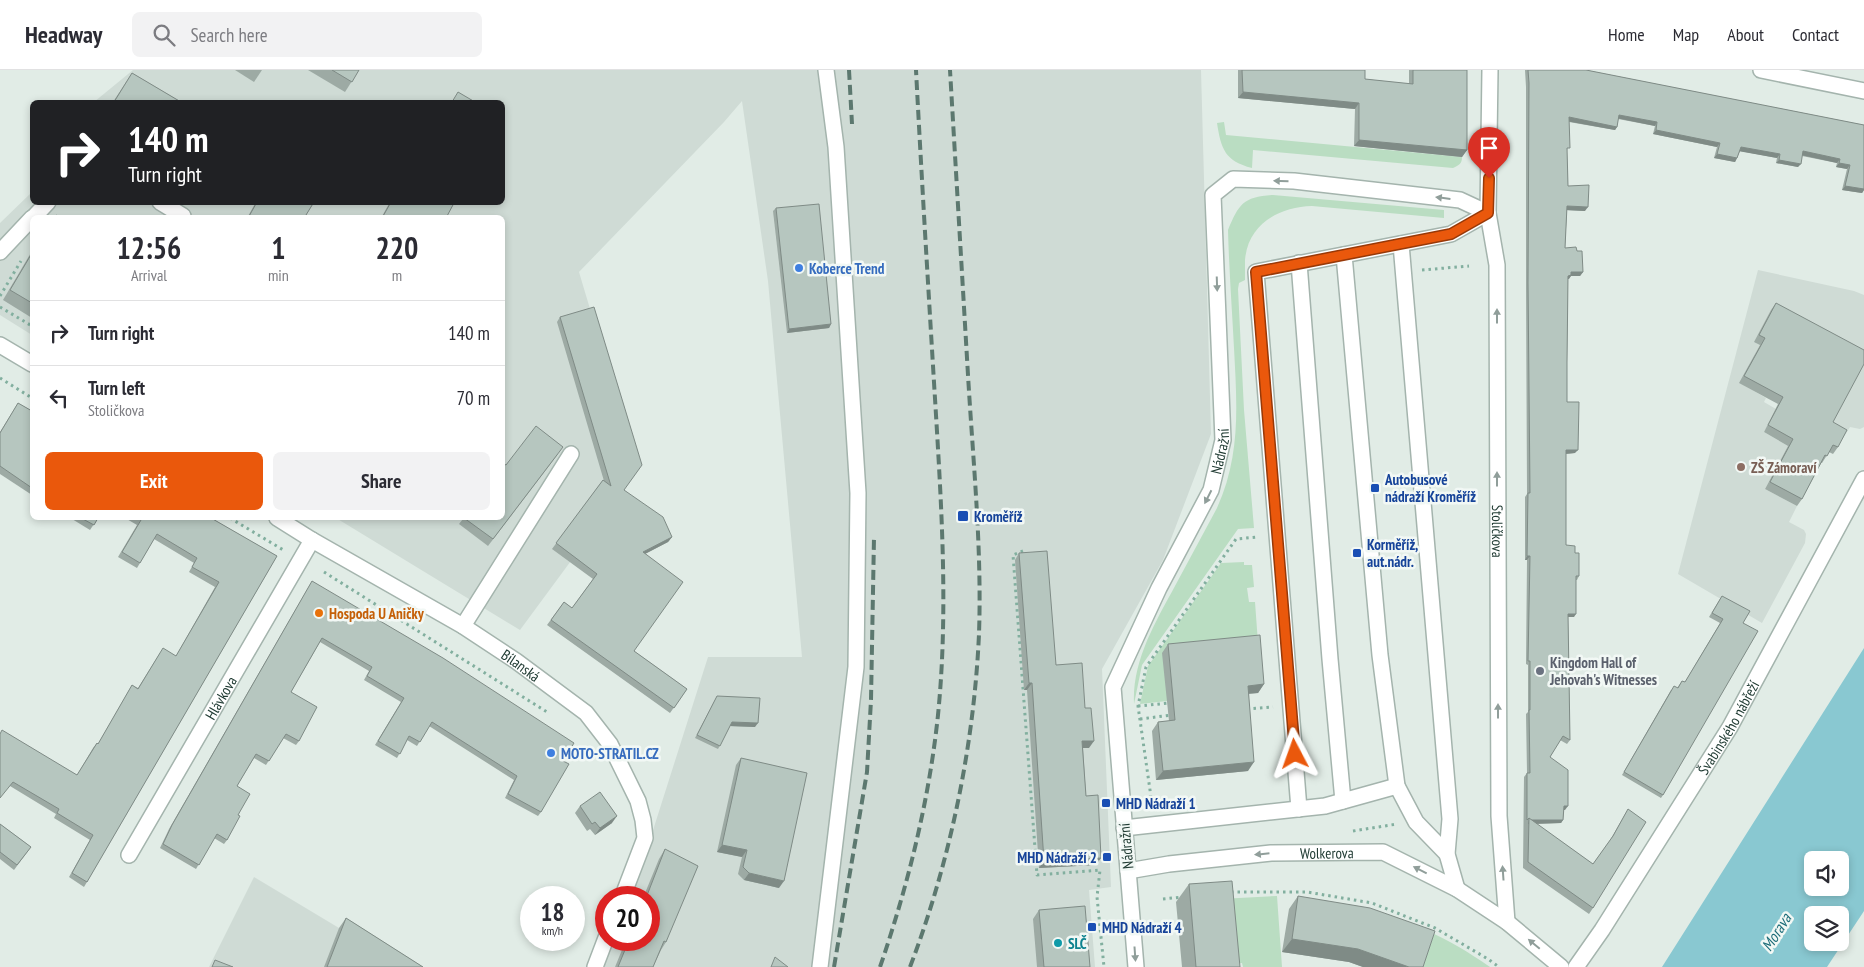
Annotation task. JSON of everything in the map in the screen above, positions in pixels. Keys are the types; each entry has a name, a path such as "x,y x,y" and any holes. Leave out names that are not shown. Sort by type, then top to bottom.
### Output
{"street":[{"path":"820,967 856,667 858,493 836,147 826,70"},
{"name":"Stoličkova","path":"1490,70 1488,213 1497,265 1499,816 1507,922"},
{"path":"1771,71 1864,91"},
{"name":"Nádražní","path":"1136,967 1113,687 1159,588 1211,490 1223,440 1213,195 1233,179 1294,181 1460,200 1488,213"},
{"path":"36,215 45,205"},
{"path":"165,205 180,215"},
{"path":"1299,809 1256,272 1451,234 1488,213"},
{"path":"0,252 30,221"},
{"path":"1401,244 1450,819 1447,854 1457,888"},
{"path":"1344,255 1380,655 1397,786 1416,822 1447,854"},
{"path":"1299,263 1328,640 1343,801"},
{"path":"0,345 30,363"},
{"path":"463,626 571,454"},
{"name":"Švabinského nábřeží","path":"1576,967 1602,930 1730,727 1864,479"},
{"name":"Bílanská","path":"280,520 463,626 516,660 586,713 610,744 638,801 643,820 645,838 627,886"},
{"name":"Hlávkova","path":"129,855 312,540"},
{"path":"1124,828 1325,806 1397,786"},
{"name":"Wolkerova","path":"1128,871 1169,864 1271,853 1384,852 1457,888 1507,922"},
{"path":"1507,922 1562,967"},
{"path":"595,967 601,951"}],"path":[{"path":"0,296 21,260"},
{"path":"1419,271 1469,266"},
{"path":"0,307 30,325"},
{"path":"0,378 30,397"},
{"path":"234,520 300,558 547,712"},
{"path":"1152,804 1138,706 1146,667 1236,539 1262,536"},
{"path":"1023,551 1013,555 1037,875 1100,870 1097,897 1104,967"},
{"path":"1138,706 1172,703 1176,715 1140,719"},
{"path":"1247,709 1276,706"},
{"path":"1349,832 1400,823"},
{"path":"1229,893 1307,892 1372,903 1435,928 1499,967"},
{"path":"1163,898 1192,896"}],"shaded area":[{"path":"133,70 1201,70 1211,434 1163,560 1102,669 1111,887 1089,890 1095,967 604,967 610,951 660,951 660,886 634,886 708,657 802,657 768,281 742,101 579,272 638,470 520,630 339,520 505,520 505,215 30,215 30,334 0,315 0,223 30,194 30,205 505,205 505,100 96,100"},
{"name":"ZŠ Zámoraví","path":"1758,270 1854,291 1864,295 1864,360 1760,345 1740,383 1766,398 1764,402 1776,409 1764,432 1788,446 1765,489 1797,506 1789,522 1804,530 1806,534 1805,543 1762,623 1678,574"},
{"name":"ZŠ Zámoraví","path":"1864,362 1864,427 1860,429 1850,427 1843,438 1828,429"},
{"path":"254,877 339,928 401,967 209,967"}],"green space":[{"path":"1224,122 1226,135 1462,157 1462,159 1460,164 1453,168 1253,150 1252,168 1236,162 1226,153 1220,140 1217,123"},
{"path":"1273,195 1444,210 1444,218 1312,206 1300,207 1277,214 1267,220 1252,237 1247,247 1245,280 1239,283 1238,289 1244,410 1254,528 1238,529 1142,665 1134,704 1134,688 1146,643 1217,508 1225,488 1234,449 1236,430 1235,369 1228,230 1239,208 1248,200"},
{"path":"1244,562 1244,565 1252,565 1254,587 1247,588 1249,602 1255,602 1258,643 1167,701 1140,704 1148,666 1221,563"},
{"path":"1277,896 1282,967 1243,967 1242,963 1225,965 1220,899"},
{"path":"1363,907 1429,931 1490,967 1418,967"}],"water":[{"name":"Morava","path":"1864,648 1864,911 1849,934 1849,906 1804,906 1804,951 1838,951 1827,967 1662,967"}],"building":[{"path":"332,70 359,70 352,82"},
{"path":"1242,70 1365,70 1365,79 1413,84 1413,70 1467,70 1467,150 1359,140 1359,103 1243,92"},
{"path":"1528,70 1586,70 1864,125 1864,189 1845,186 1850,165 1839,163 1840,159 1803,151 1801,164 1779,160 1780,154 1741,147 1737,158 1717,154 1720,143 1656,130 1657,122 1619,115 1617,127 1569,117 1570,148 1567,148 1568,186 1589,185 1588,207 1567,206 1565,248 1576,247 1577,251 1582,251 1583,272 1571,272 1571,275 1568,276 1567,402 1579,402 1578,450 1566,450 1566,545 1575,546 1575,553 1579,553 1579,576 1576,576 1576,614 1568,614 1570,740 1563,736 1550,757 1568,770 1568,806 1564,806 1563,820 1531,820 1529,818 1527,820 1527,773 1530,773 1530,661 1528,661 1530,556 1527,556 1528,493 1530,493"},
{"path":"132,73 178,100 115,100"},
{"path":"458,92 472,100 453,100"},
{"path":"819,204 831,324 789,329 776,208"},
{"path":"255,205 312,205 306,215 250,215"},
{"path":"389,205 453,205 448,215 384,215"},
{"path":"30,256 30,302 10,290"},
{"path":"1776,303 1864,350 1864,364 1833,422 1847,430 1838,447 1833,445 1827,456 1825,455 1802,499 1770,482 1793,439 1768,425 1783,397 1744,376 1765,338 1759,335"},
{"path":"594,307 642,465 624,490 663,517 672,537 643,552 683,582 634,651 687,689 674,708 551,620 564,602 572,608 597,574 556,543 603,480 611,486 560,317"},
{"path":"18,403 30,410 30,487 0,466 0,433"},
{"path":"536,426 563,447 493,539 467,520 505,520 506,465"},
{"path":"85,520 97,520 94,525"},
{"path":"141,520 214,520 277,556 87,882 72,873 93,835 57,813 59,809 13,782 0,798 0,734 2,730 77,775 98,744 132,685 138,689 163,648 176,656 219,582 192,567 197,558 157,534 140,563 122,552"},
{"path":"1047,551 1056,665 1082,663 1085,708 1091,708 1094,741 1082,741 1086,796 1098,795 1101,858 1044,861 1032,683 1029,683 1019,553"},
{"path":"312,581 443,658 574,743 563,761 569,764 541,812 508,794 517,776 432,722 420,742 409,736 400,754 378,741 404,698 367,676 372,667 322,638 291,692 317,707 299,741 286,734 269,761 256,754 237,786 250,794 227,840 217,834 199,865 163,844 172,825"},
{"path":"1722,596 1750,611 1743,623 1758,631 1663,795 1624,772 1674,686 1678,688 1682,681 1685,682 1723,619 1712,613"},
{"path":"1260,635 1264,684 1248,686 1254,762 1163,771 1158,722 1175,720 1168,644"},
{"path":"717,696 760,698 758,723 732,722 720,746 697,735"},
{"path":"741,758 807,773 784,881 749,873 743,867 747,850 722,845"},
{"path":"600,792 617,816 600,828 595,822 592,824 580,806"},
{"path":"1628,809 1646,822 1593,908 1528,862 1529,818 1593,864 1613,836"},
{"path":"0,824 31,847 17,865 0,852"},
{"path":"665,849 698,866 666,942 664,941 660,950 660,886 651,886"},
{"path":"1232,881 1240,967 1196,967 1189,884"},
{"path":"1298,896 1370,908 1435,931 1423,967 1409,967 1358,949 1292,939"},
{"name":"SLČ","path":"1085,906 1090,967 1044,967 1039,910"},
{"path":"346,918 423,967 327,967"},
{"path":"625,951 660,951 653,967 618,967"},
{"path":"775,957 788,967 771,967"},
{"path":"215,960 233,967 212,967"}],"railway":[{"path":"849,70 852,124"},
{"path":"880,967 900,905 923,811 938,715 943,640 940,490 916,70"},
{"path":"910,967 937,886 958,803 972,719 979,634 980,602 976,504 950,70"},
{"path":"834,967 867,772 871,700 874,537"}],"place":[{"name":"Koberce Trend","path":"799,268"},
{"name":"ZŠ Zámoraví","path":"1741,467"},
{"name":"Autobusové nádraží Kroměříž","path":"1375,488"},
{"name":"Kroměříž","path":"963,516"},
{"name":"Korměříž, aut.nádr.","path":"1357,553"},
{"name":"Hospoda U Aničky","path":"319,613"},
{"name":"Kingdom Hall of Jehovah's Witnesses","path":"1540,671"},
{"name":"MOTO-STRATIL.CZ","path":"551,753"},
{"name":"MHD Nádraží 1","path":"1106,803"},
{"name":"MHD Nádraží 2","path":"1107,857"},
{"name":"MHD Nádraží 4","path":"1092,927"},
{"name":"SLČ","path":"1058,943"}],"route":[{"path":"1295,754 1256,272 1451,234 1488,213 1489,178"}]}
